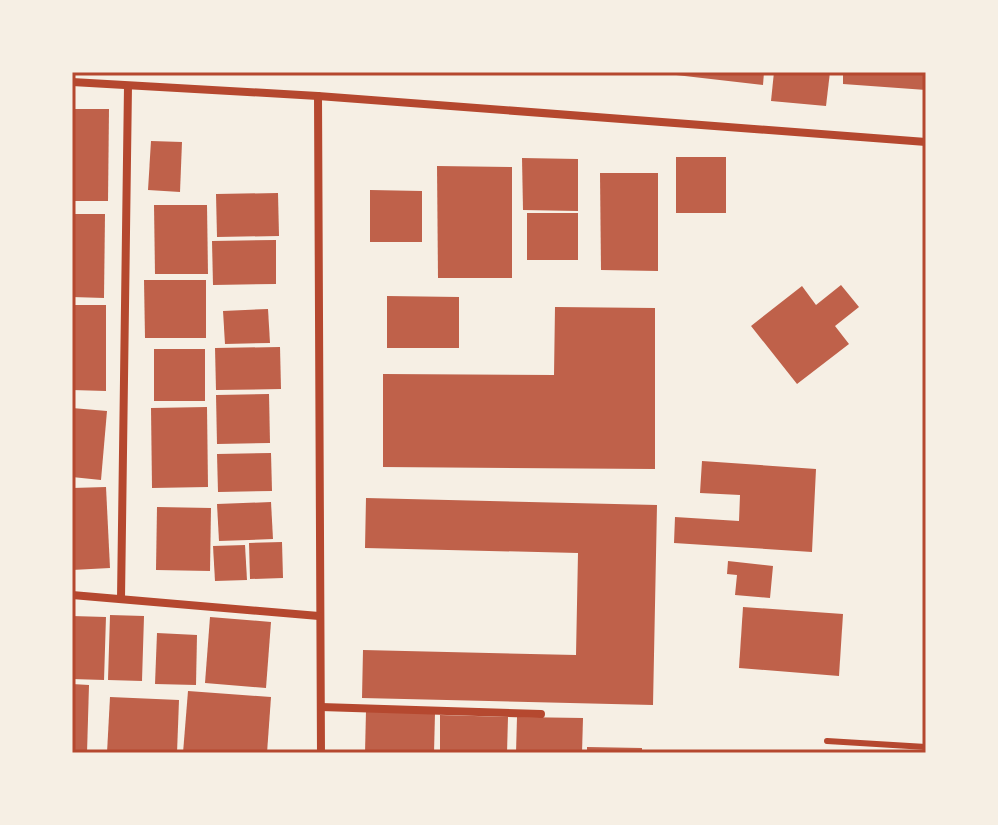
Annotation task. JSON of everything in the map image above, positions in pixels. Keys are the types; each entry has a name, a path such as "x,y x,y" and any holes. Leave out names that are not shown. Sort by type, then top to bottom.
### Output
{"street":[{"path":"72,82 318,96 926,142"},
{"path":"121,599 128,86"},
{"path":"318,96 321,753"},
{"path":"72,595 319,616"},
{"path":"321,707 541,714"}],"lane":[{"path":"827,741 926,747"}],"building":[{"path":"650,72 764,72 763,85"},
{"path":"774,72 830,72 826,106 771,101"},
{"path":"843,72 926,72 926,90 843,84"},
{"path":"72,109 109,109 108,201 72,201"},
{"path":"151,141 182,142 180,192 148,190"},
{"path":"676,157 726,157 726,213 676,213"},
{"path":"522,158 578,159 578,211 523,210"},
{"path":"437,166 512,167 512,278 438,278"},
{"path":"600,173 658,173 658,271 601,270"},
{"path":"370,190 422,191 422,242 370,242"},
{"path":"278,193 279,236 217,237 216,194"},
{"path":"154,205 207,205 208,274 155,274"},
{"path":"527,213 578,213 578,260 527,260"},
{"path":"72,214 105,214 104,298 72,297"},
{"path":"276,240 276,284 213,285 212,241"},
{"path":"144,280 206,280 206,338 145,338"},
{"path":"841,285 859,307 835,326 849,344 797,384 751,326 802,286 816,305"},
{"path":"387,296 459,297 459,348 387,348"},
{"path":"72,305 106,305 106,391 72,390"},
{"path":"555,307 655,308 655,469 383,467 383,374 554,375"},
{"path":"268,309 270,343 225,344 223,311"},
{"path":"280,347 281,389 216,390 215,348"},
{"path":"154,349 205,349 205,401 154,401"},
{"path":"269,394 270,443 217,444 216,395"},
{"path":"207,407 208,487 152,488 151,408"},
{"path":"72,408 107,411 101,480 72,477"},
{"path":"271,453 272,491 218,492 217,454"},
{"path":"702,461 816,469 812,552 674,543 675,517 739,521 740,495 700,493"},
{"path":"106,487 110,568 72,570 72,488"},
{"path":"366,498 657,505 653,705 362,698 363,650 576,655 578,553 365,548"},
{"path":"271,502 273,539 219,541 217,504"},
{"path":"157,507 211,508 210,571 156,570"},
{"path":"282,542 283,578 250,579 249,543"},
{"path":"245,545 247,580 215,581 213,546"},
{"path":"728,561 773,566 770,598 735,595 737,575 727,574"},
{"path":"743,607 843,614 839,676 739,668"},
{"path":"110,615 144,616 142,681 108,680"},
{"path":"72,616 106,617 104,680 72,679"},
{"path":"210,617 271,622 266,688 205,683"},
{"path":"157,633 197,635 196,685 155,684"},
{"path":"72,684 89,685 87,753 72,753"},
{"path":"188,691 271,697 267,753 183,753"},
{"path":"110,697 179,700 177,753 107,753"},
{"path":"366,711 435,713 434,753 365,753"},
{"path":"440,715 508,717 507,753 440,753"},
{"path":"517,717 583,718 582,753 516,753"},
{"path":"587,747 642,748 642,753 587,753"}]}
